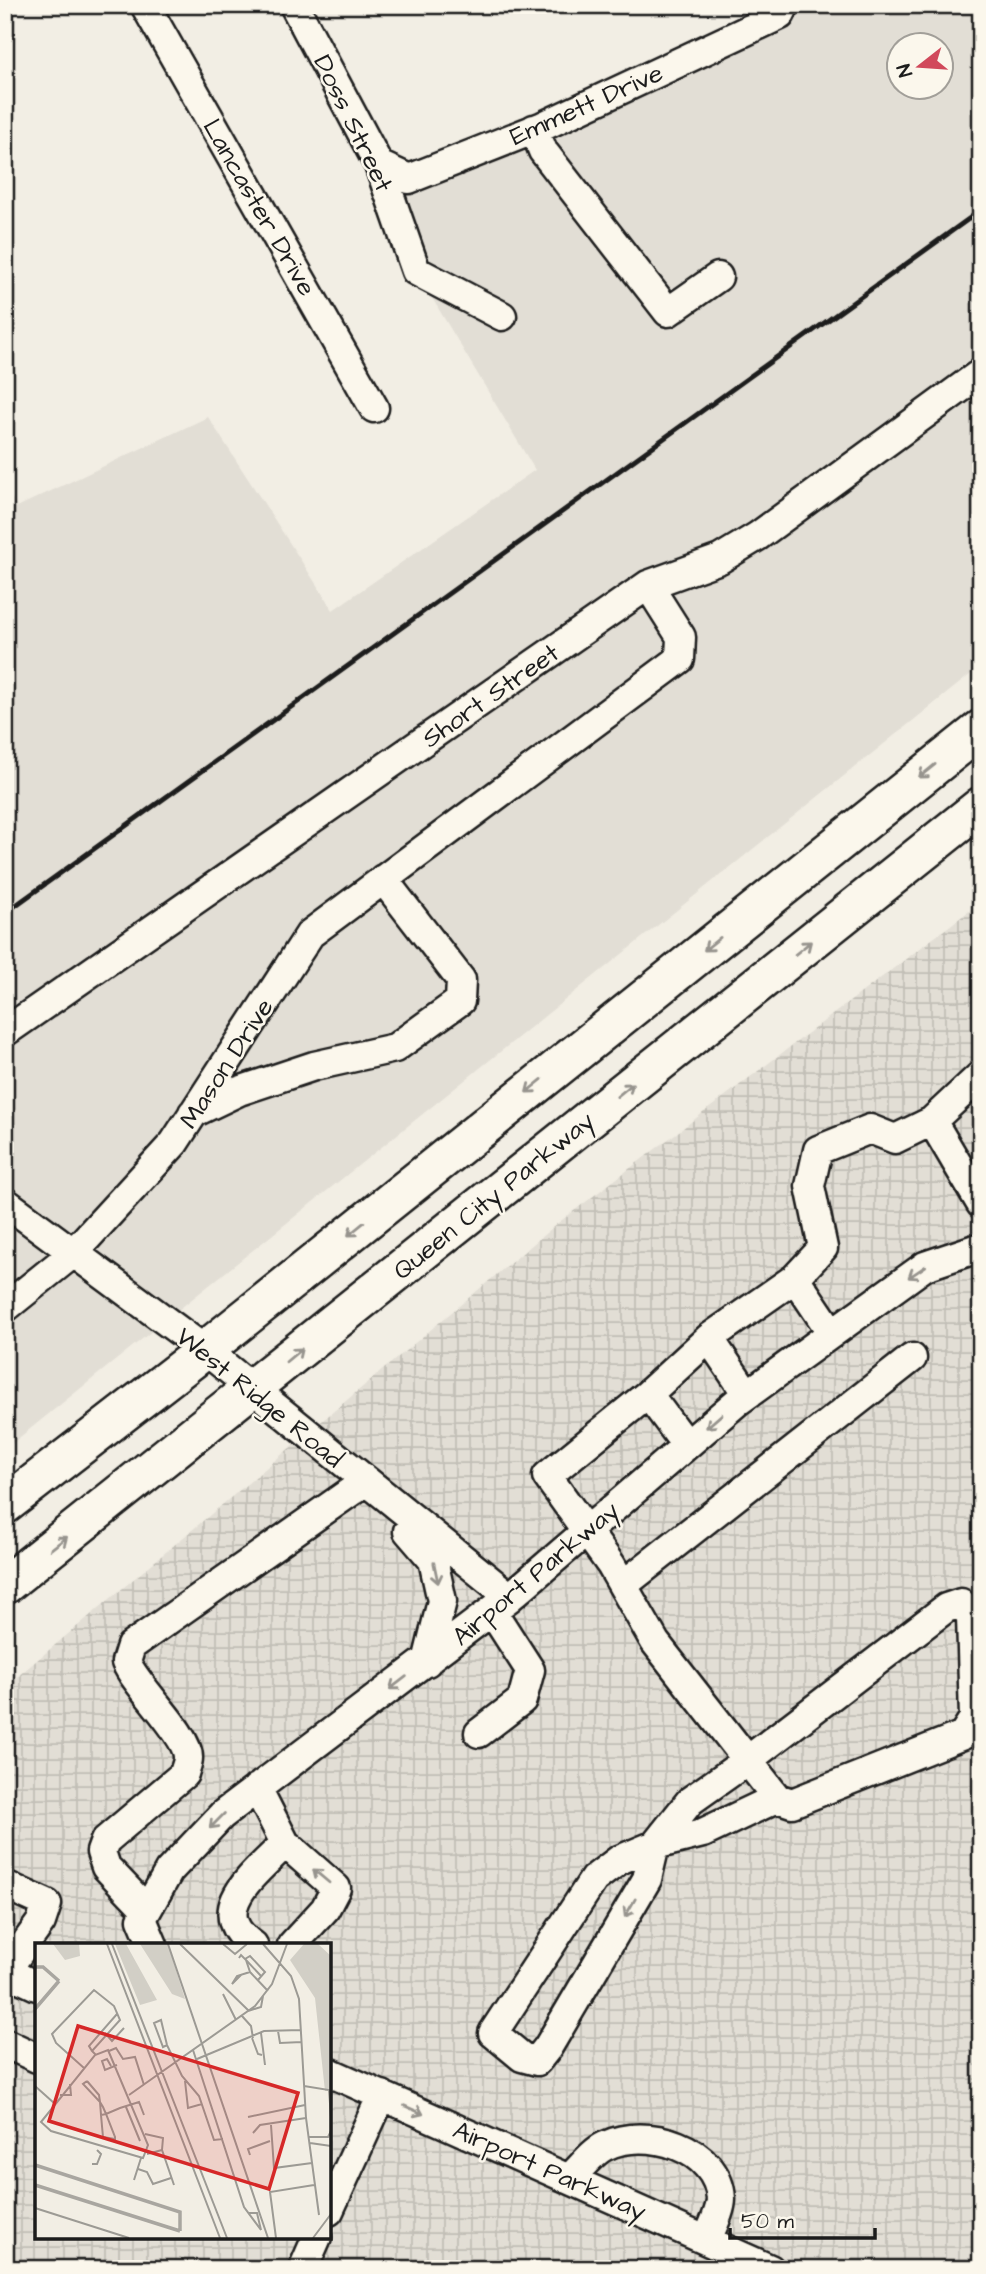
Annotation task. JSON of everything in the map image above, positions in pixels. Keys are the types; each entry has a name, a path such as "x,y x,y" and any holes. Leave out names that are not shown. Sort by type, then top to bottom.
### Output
{"main road":[{"path":"5,1505 205,1350 981,729"},
{"name":"Queen City Parkway","path":"5,1585 253,1390 981,806"}],"street":[{"name":"Lancaster Drive","path":"145,5 374,408"},
{"name":"Doss Street","path":"294,5 379,165 416,271 502,316"},
{"name":"Emmett Drive","path":"379,165 409,179 534,129 780,15 785,5"},
{"path":"534,129 543,151 668,312 718,277"},
{"name":"Short Street","path":"5,1032 648,585 720,559 758,536 981,373"},
{"name":"Mason Drive","path":"5,1308 72,1254 174,1143 310,934 680,659 681,637 648,585"},
{"path":"194,1113 239,1091 314,1066 395,1048 460,1001 461,980 383,879"},
{"path":"777,1798 703,1833 655,1845 619,1860 594,1879 493,2033 522,2057 537,2061 548,2047 647,1879 655,1845 690,1801 748,1760 946,1608 961,1603 971,1616 974,1718 963,1735 792,1802 777,1798 748,1760 655,1642 623,1585 547,1476 648,1394 709,1338 795,1278 823,1248 810,1186 818,1150 870,1129 895,1139 932,1121 981,1075"},
{"path":"932,1121 981,1203"},
{"name":"West Ridge Road","path":"5,1202 205,1350 366,1481 501,1604 530,1670 522,1700 479,1732"},
{"name":"Airport Parkway","path":"147,1910 169,1871 222,1815 501,1604 747,1394 925,1266 981,1247"},
{"path":"795,1278 832,1333"},
{"path":"709,1338 747,1394"},
{"path":"623,1585 912,1358"},
{"path":"648,1394 686,1445"},
{"path":"152,1943 142,1919 147,1910 106,1867 101,1852 105,1841 184,1774 188,1757 185,1743 132,1676 126,1662 131,1646 366,1481 433,1560 442,1601 427,1662"},
{"path":"257,1788 285,1843 336,1888 325,1909 294,1943"},
{"path":"250,1943 244,1938 232,1917 232,1903 242,1888 285,1843"},
{"path":"5,1885 47,1904 41,1922 5,1972 35,1985"},
{"path":"5,2043 35,2057"},
{"name":"Airport Parkway","path":"331,2073 770,2269"},
{"path":"331,2207 382,2095"},
{"path":"569,2179 603,2147 630,2137 670,2141 712,2169 721,2200 707,2240"},
{"path":"303,2269 316,2239"}],"shaded area":[{"path":"760,5 981,5 981,666 5,1449 5,486 17,507 208,417 333,610 535,470 374,201"},
{"path":"981,902 981,2269 5,2269 5,1687 558,1223"}],"railway":[{"path":"5,913 981,210"}]}
